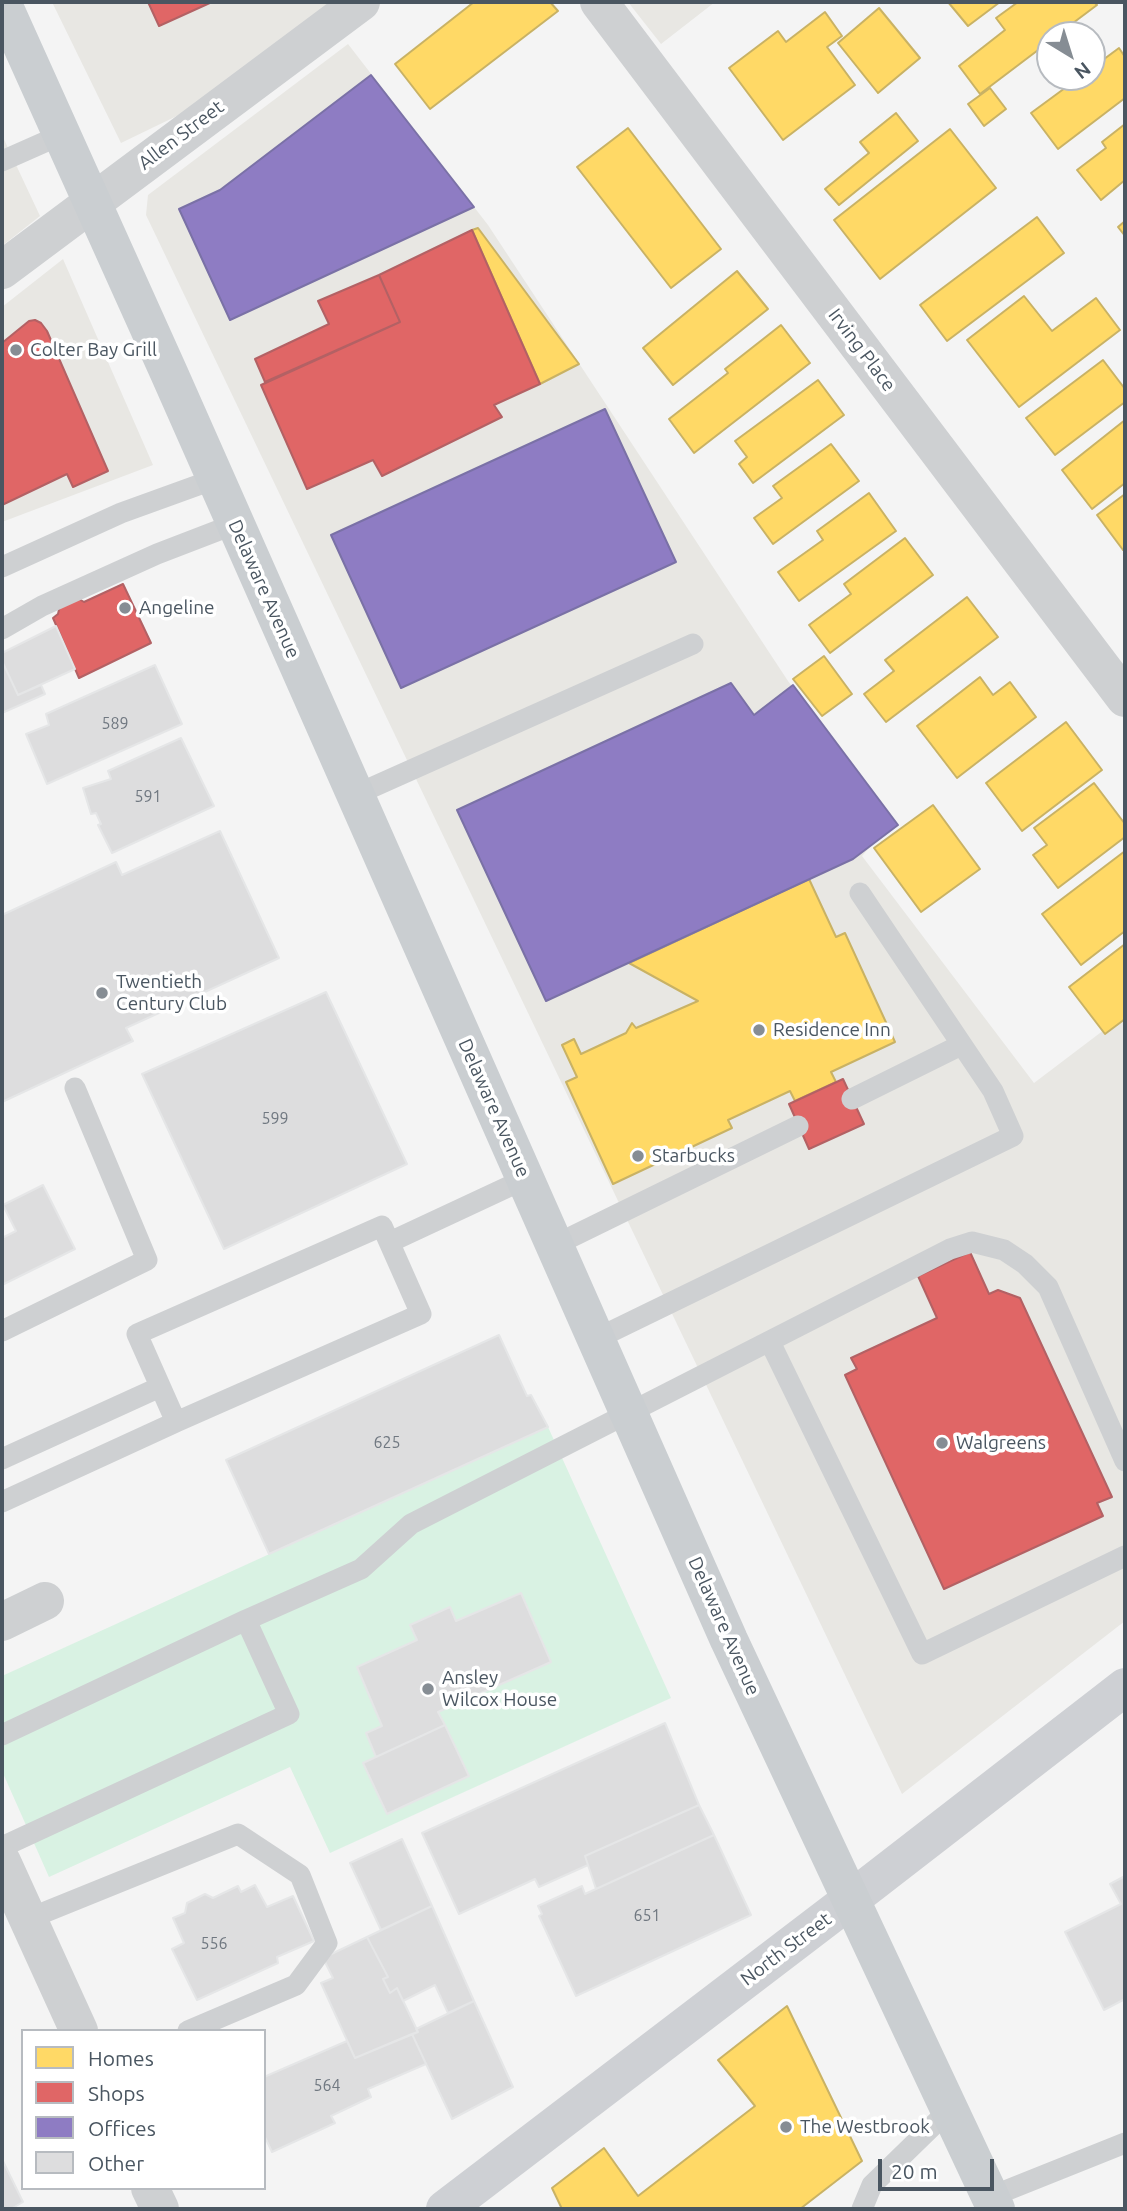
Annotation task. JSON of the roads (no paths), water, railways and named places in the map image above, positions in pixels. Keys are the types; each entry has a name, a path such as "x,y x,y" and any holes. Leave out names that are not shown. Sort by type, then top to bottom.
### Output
{"main road":[{"name":"Delaware Avenue","path":"5,16 63,134 729,1640 993,2203"}],"street":[{"name":"Allen Street","path":"2,270 361,2"},
{"name":"Irving Place","path":"599,2 1125,698"},
{"path":"2,1622 45,1601"},
{"name":"North Street","path":"445,2209 1125,1687"},
{"path":"2,1862 78,2029"},
{"path":"151,2190 160,2209"}],"lane":[{"path":"2,161 63,134"},
{"path":"2,567 121,513 215,479"},
{"path":"2,629 42,606 157,554 235,524"},
{"path":"355,795 693,644"},
{"path":"596,1339 1013,1136 993,1091 860,893"},
{"path":"852,1099 961,1045"},
{"path":"2,1331 147,1260 75,1088"},
{"path":"555,1245 798,1126"},
{"path":"390,1242 525,1179"},
{"path":"2,1502 421,1314 382,1226 137,1334 176,1422"},
{"path":"2,1735 361,1569 411,1524 950,1249 972,1242 1004,1250 1025,1264 1048,1287 1125,1461"},
{"path":"771,1342 922,1654 1125,1556"},
{"path":"2,1460 160,1387"},
{"path":"2,1847 289,1714 246,1620"},
{"path":"28,1919 239,1834 300,1875 327,1943 296,1985 193,2029"},
{"path":"865,2208 872,2185 949,2110"},
{"path":"993,2203 1125,2143"}],"place":[{"name":"Colter Bay Grill","path":"16,350"},
{"name":"Angeline","path":"125,608"},
{"name":"Twentieth Century Club","path":"102,993"},
{"name":"Residence Inn","path":"759,1030"},
{"name":"Starbucks","path":"638,1156"},
{"name":"Walgreens","path":"942,1443"},
{"name":"Ansley Wilcox House","path":"428,1689"},
{"name":"The Westbrook","path":"786,2127"}]}
